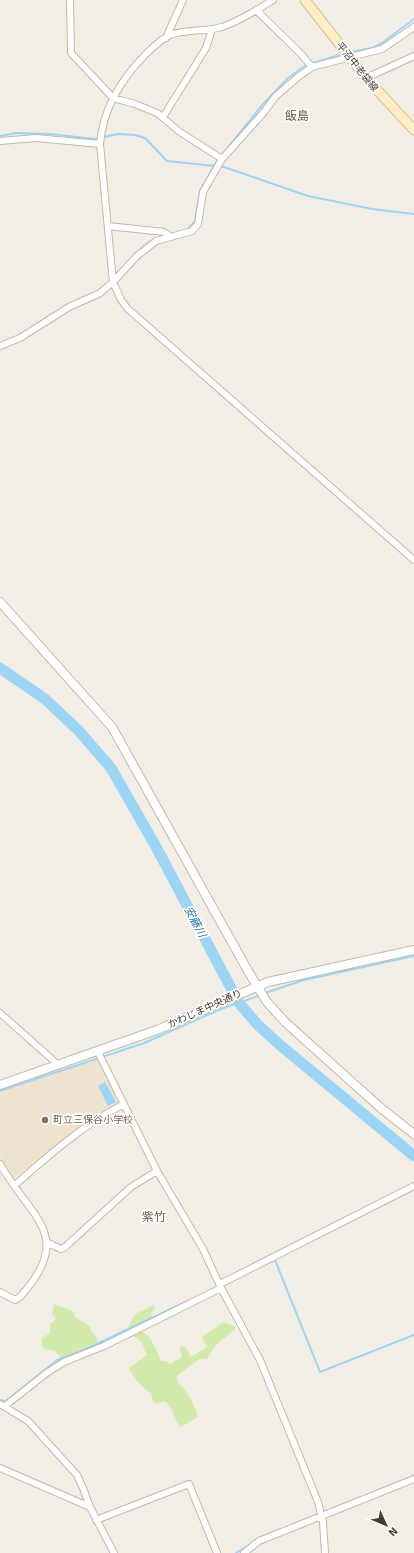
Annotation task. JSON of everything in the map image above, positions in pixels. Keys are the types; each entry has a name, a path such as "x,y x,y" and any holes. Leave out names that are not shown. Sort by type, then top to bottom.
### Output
{"main road":[{"name":"平沼中老袋線","path":"305,0 349,59 414,130"}],"street":[{"path":"70,0 72,53 113,98 148,108 163,117 180,132 222,159"},
{"path":"166,38 183,0"},
{"path":"273,0 236,22 212,29 182,32 166,38 156,45 124,77 113,98 103,125 100,144 113,282 121,300 128,309 414,560"},
{"path":"256,10 301,54 312,68"},
{"path":"0,346 20,338 70,307 100,293 113,282 148,246 170,236 192,231 198,224 203,192 222,159 265,111 275,97 298,77 312,68 382,50 414,27"},
{"path":"163,117 206,48 212,29"},
{"path":"366,78 414,56"},
{"path":"0,141 36,138 100,144"},
{"path":"108,226 164,232 170,236"},
{"path":"0,602 102,714 112,727 256,986 267,1002 285,1022 376,1104 414,1134"},
{"name":"かわじま中央通り","path":"0,1085 98,1052 157,1030 256,986 287,976 414,950"},
{"path":"0,1013 55,1062 56,1066"},
{"path":"98,1052 157,1171 204,1249 221,1286 260,1360 281,1408 318,1502 322,1515 325,1553"},
{"path":"15,1185 70,1138 108,1112 124,1104"},
{"path":"0,1164 2,1173 15,1185 37,1219 48,1243 47,1253 42,1268 20,1297 15,1300 0,1292"},
{"path":"48,1243 61,1249 65,1247 131,1187 157,1171"},
{"path":"114,1553 90,1508 77,1475 28,1421 2,1405 64,1362 104,1346 414,1186"},
{"path":"0,1468 90,1508"},
{"path":"244,1553 259,1541 414,1479"},
{"path":"96,1520 189,1484 217,1553"}],"shaded area":[{"name":"町立三保谷小学校","path":"97,1058 120,1102 81,1126 14,1179 0,1156 0,1090"}],"green space":[{"path":"54,1304 73,1311 75,1317 90,1326 91,1331 97,1339 96,1346 87,1350 73,1353 71,1356 63,1360 55,1351 45,1349 42,1346 42,1338 50,1333 50,1325 56,1318 52,1314"},
{"path":"154,1305 155,1309 151,1313 153,1320 138,1328 149,1337 161,1361 166,1361 171,1365 182,1356 179,1348 181,1346 185,1347 191,1357 207,1347 202,1337 224,1322 235,1327 235,1329 215,1346 207,1359 199,1359 177,1376 178,1382 190,1398 198,1417 181,1427 170,1407 164,1401 157,1404 153,1402 151,1393 138,1382 129,1368 147,1355 141,1341 134,1337 128,1327 135,1314"}],"water":[{"path":"105,1082 116,1102 108,1106 98,1086"}],"waterway":[{"path":"349,52 372,48 382,43 414,19"},
{"path":"221,156 264,103 288,78 306,65 343,54"},
{"path":"0,136 16,133 51,134 94,139 118,134 135,135 145,138 167,161 224,167 308,196 372,209 414,214"},
{"path":"187,230 195,221 200,191 218,159"},
{"path":"134,255 148,243 165,235"},
{"name":"安藤川","path":"0,668 45,699 79,731 111,768 155,845 239,1003 258,1025 280,1045 414,1156"},
{"path":"265,993 304,980 414,956"},
{"path":"0,1091 144,1043 221,1009 261,995"},
{"path":"266,1264 275,1260 320,1372 414,1335"},
{"path":"0,1400 6,1401 57,1360 84,1350 190,1300"},
{"path":"259,1538 414,1476"},
{"path":"236,1553 254,1542"}],"place":[{"name":"町立三保谷小学校","path":"45,1120"}],"district":[{"name":"飯島","path":"297,116"},
{"name":"紫竹","path":"154,1217"}]}
